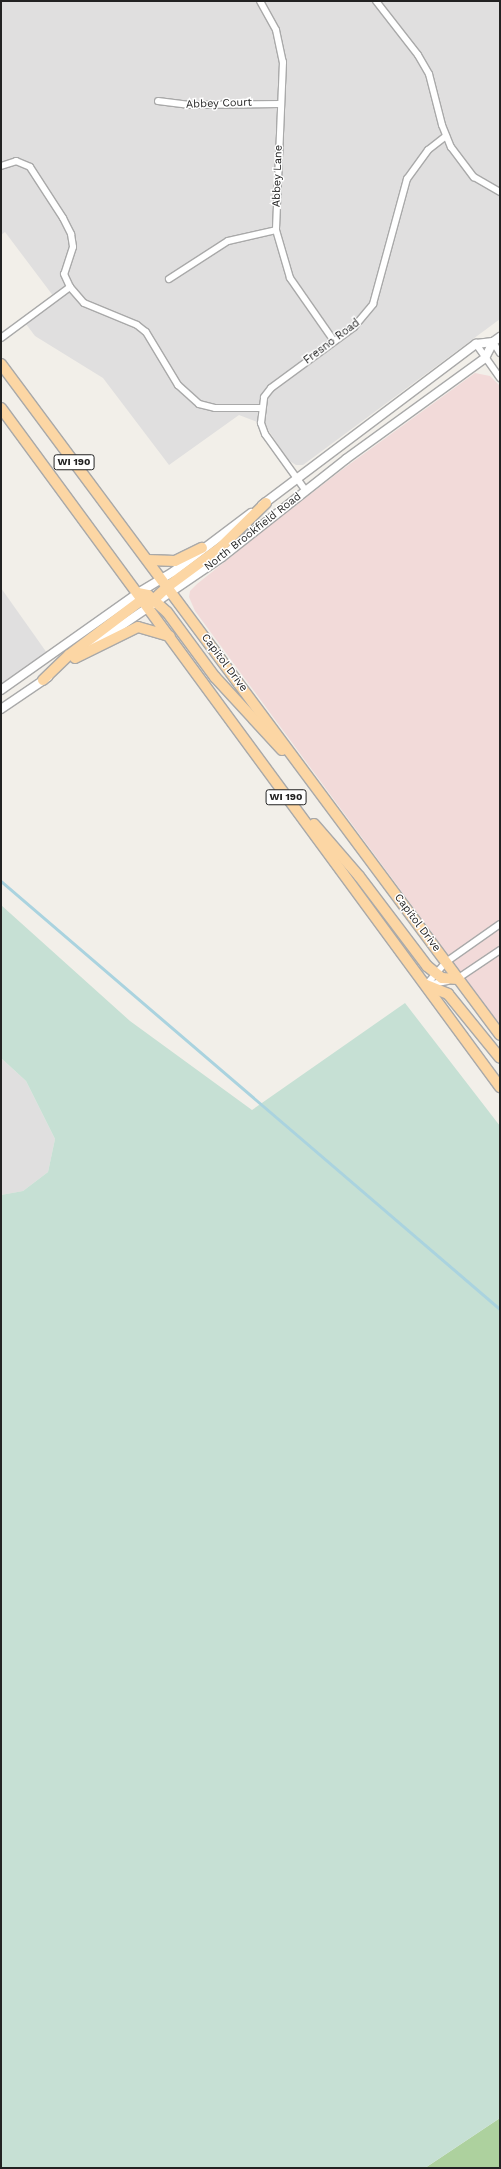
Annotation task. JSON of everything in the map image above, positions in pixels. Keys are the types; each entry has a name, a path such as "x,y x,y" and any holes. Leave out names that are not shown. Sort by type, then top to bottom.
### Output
{"main road":[{"name":"Capitol Drive","path":"1,364 446,962"},
{"name":"WI 190","path":"1,408 72,504 148,599 170,636 275,782 500,1086"},
{"path":"43,680 69,655 221,547 266,503"},
{"path":"148,560 175,561 202,548"},
{"path":"148,599 258,727 303,770"},
{"path":"75,658 138,627 170,636"},
{"path":"275,782 342,854 435,974 447,979 458,979"},
{"name":"WI 190","path":"446,962 500,1035"},
{"path":"426,985 448,994 500,1058"}],"street":[{"name":"Abbey Lane","path":"260,1 274,25 282,51 276,230 290,278 334,341"},
{"path":"376,1 418,55 429,74 446,136 466,168 500,192"},
{"name":"Abbey Court","path":"158,101 190,105 280,104"},
{"name":"Fresno Road","path":"306,490 297,480 265,434 260,423 261,408 271,388 354,327 373,304 407,179 428,150 446,136"},
{"path":"1,166 16,161 30,167 63,218 71,234 73,247 64,274 70,287 84,303 137,325 146,332 178,385 191,400 215,408 261,408"},
{"path":"169,279 228,241 276,230"},
{"path":"1,338 70,287"},
{"name":"North Brookfield Road","path":"1,690 148,599 306,490 485,358 493,342 500,337"},
{"path":"493,342 500,353"},
{"name":"North Brookfield Road","path":"167,586 202,548 297,480 476,344 493,342"},
{"path":"476,344 500,378"},
{"name":"North Brookfield Road","path":"1,709 75,658 148,599"},
{"path":"426,985 446,962 500,924"},
{"path":"426,985 458,979 500,950"}],"shaded area":[{"path":"1,1 500,1 500,319 303,465 296,465 288,460 265,425 239,415 169,465 103,378 35,336 26,324 57,301 5,232 1,235"},
{"path":"475,373 490,376 500,386 500,1025 195,611 189,597 190,591 197,584 268,527 343,469"},
{"path":"1,588 47,653 1,685"},
{"path":"1,1058 26,1081 55,1139 48,1172 23,1191 1,1195"}],"green space":[{"path":"1,905 130,1021 252,1110 405,1003 500,1126 500,2118 425,2168 1,2168 1,1195 23,1191 48,1172 55,1139 26,1081 1,1058"},
{"path":"500,2118 500,2168 425,2168"}],"waterway":[{"path":"1,881 500,1309"}]}
